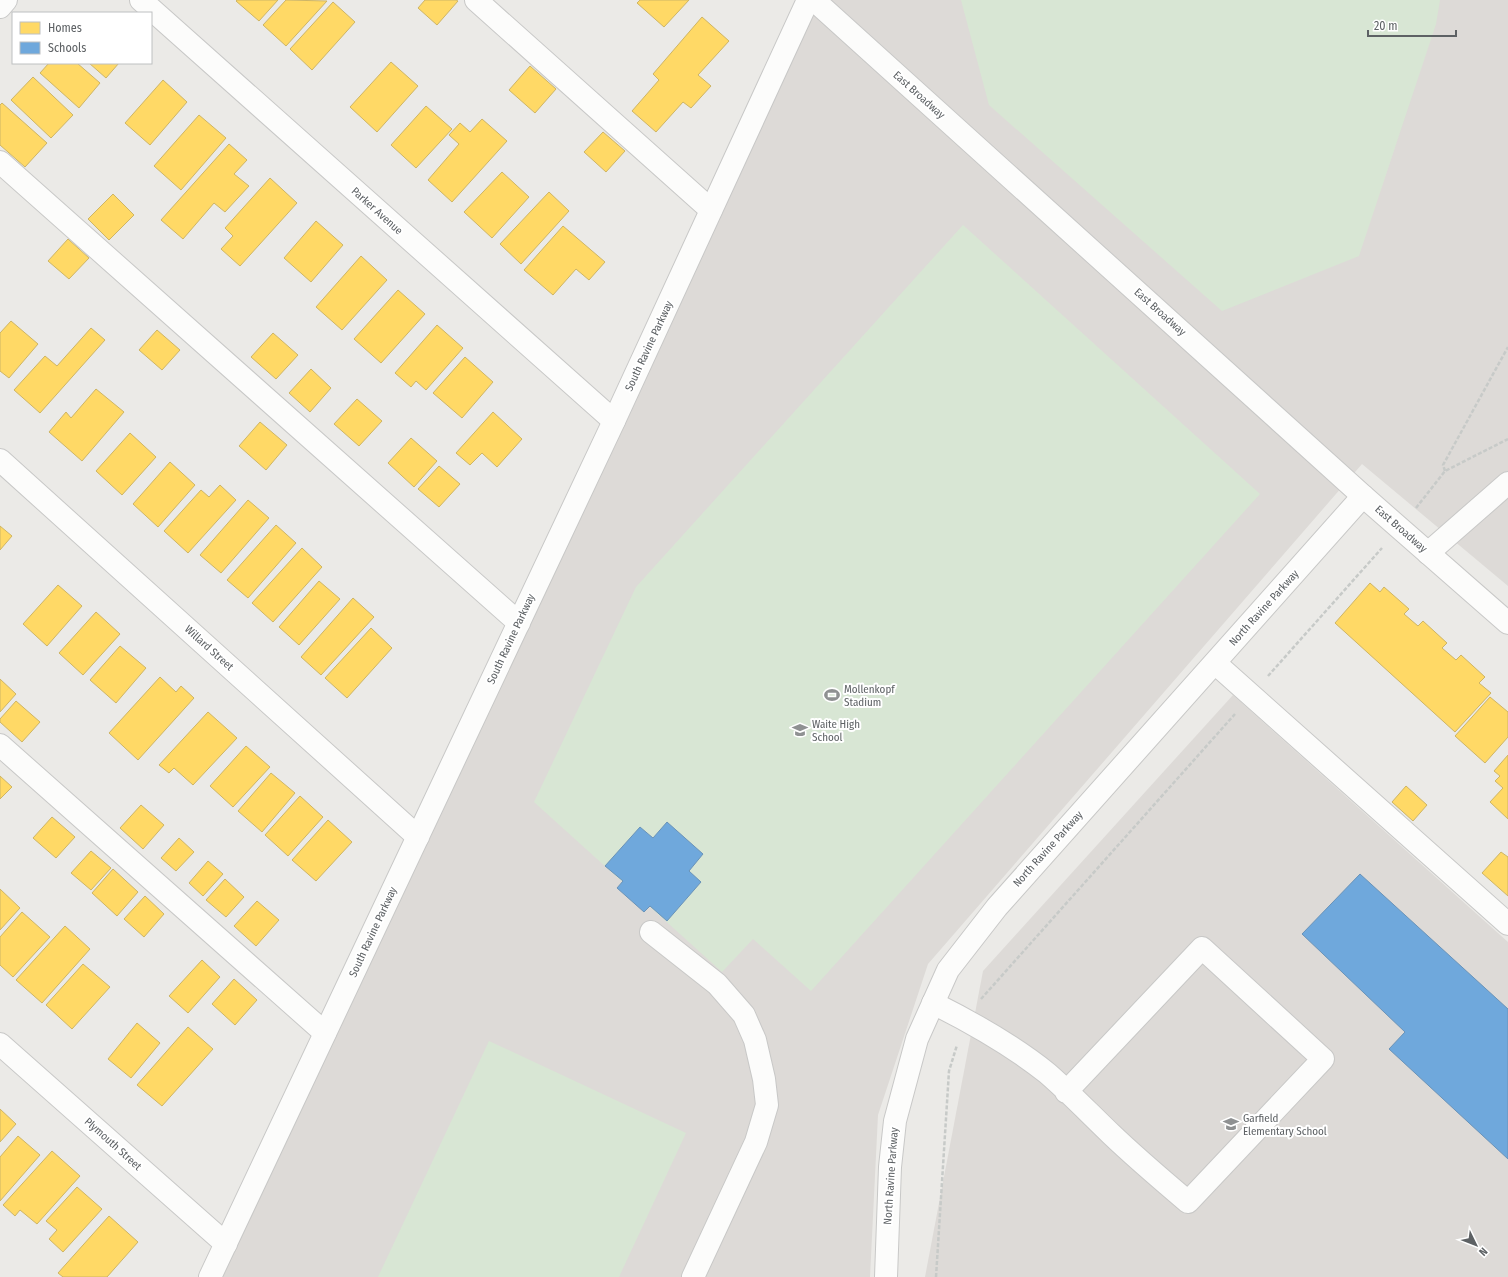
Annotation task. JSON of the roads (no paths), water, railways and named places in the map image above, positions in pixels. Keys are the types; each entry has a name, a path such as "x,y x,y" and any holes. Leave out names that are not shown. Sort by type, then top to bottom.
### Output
{"street":[{"path":"0,7 6,0"},
{"name":"Parker Avenue","path":"141,0 614,421"},
{"path":"476,0 711,210"},
{"name":"South Ravine Parkway","path":"210,1277 614,421 808,0"},
{"name":"East Broadway","path":"814,0 1363,496 1508,623"},
{"path":"0,162 518,623"},
{"name":"Willard Street","path":"0,460 418,837"},
{"path":"1428,553 1506,488"},
{"name":"North Ravine Parkway","path":"886,1277 890,1167 896,1121 917,1039 948,970 997,907 1363,496"},
{"path":"1215,663 1508,924"},
{"path":"0,745 325,1033"},
{"path":"651,932 717,984 744,1015 755,1040 764,1079 767,1105 756,1142 693,1277"},
{"path":"933,1003 966,1019 1018,1052 1047,1074 1066,1092 1122,1144 1188,1202 1323,1059 1202,948 1066,1092"},
{"name":"Plymouth Street","path":"0,1044 226,1244"}],"place":[{"name":"Mollenkopf Stadium","path":"832,695"},
{"name":"Waite High School","path":"800,730"},
{"name":"Garfield Elementary School","path":"1231,1124"}]}
